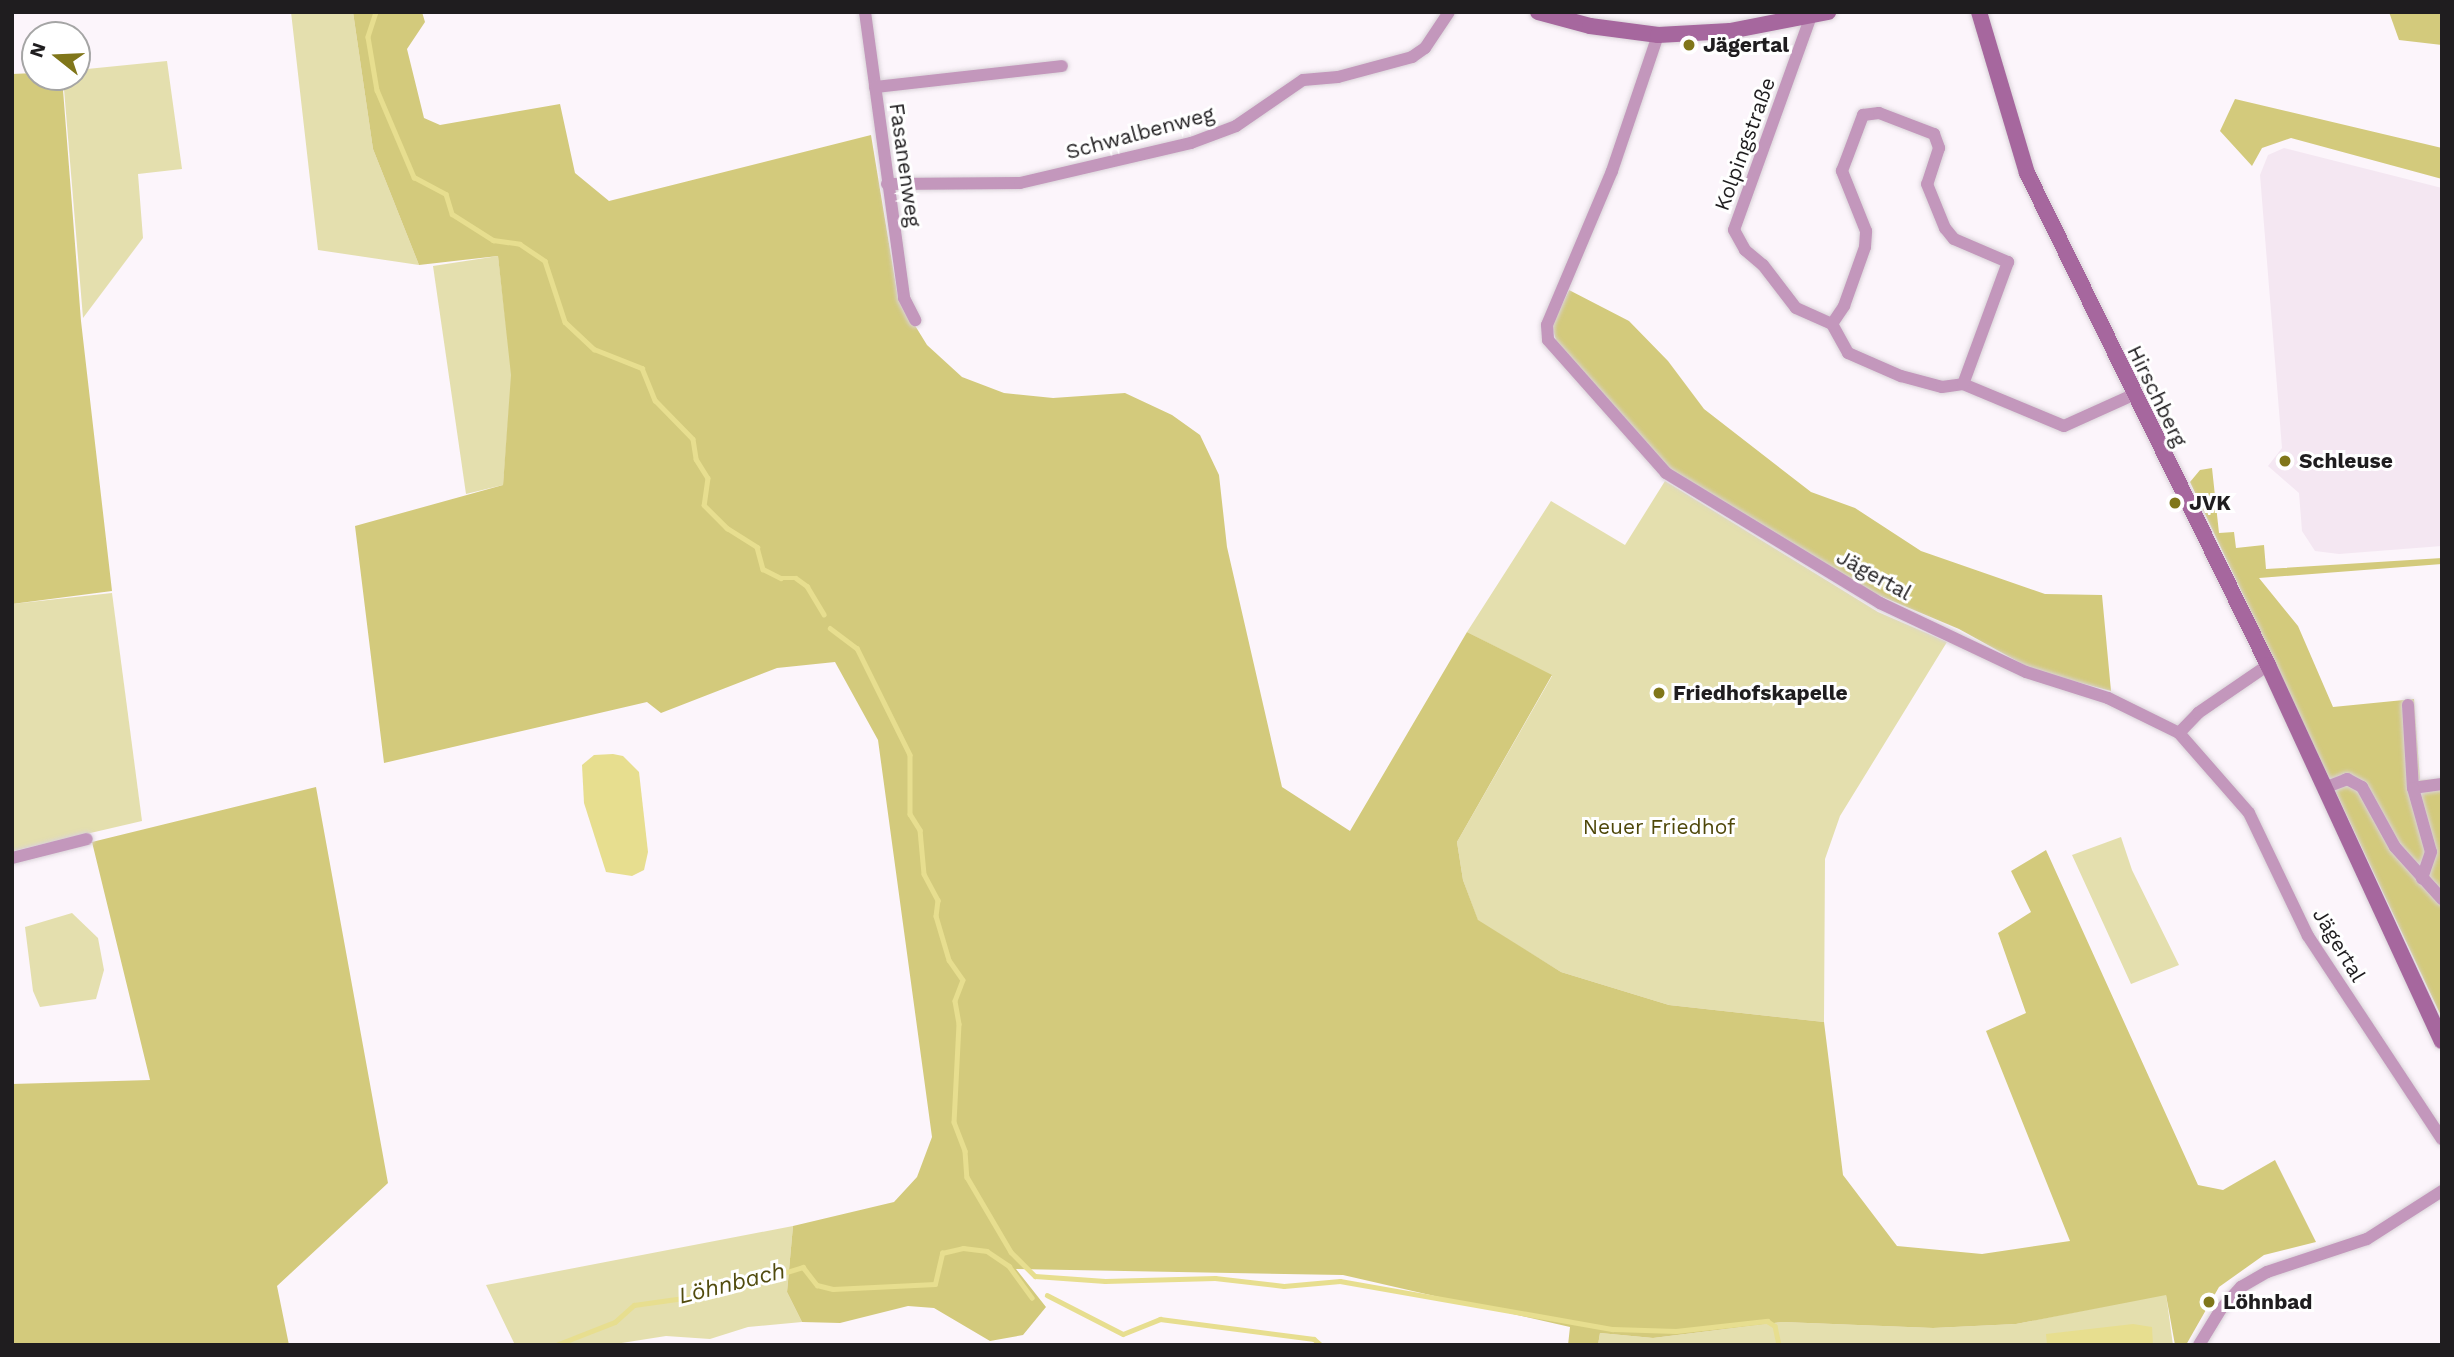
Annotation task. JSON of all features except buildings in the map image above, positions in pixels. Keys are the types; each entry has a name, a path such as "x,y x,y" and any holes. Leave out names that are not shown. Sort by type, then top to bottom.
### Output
{"street":[{"name":"Fasanenweg","path":"865,12 904,298 915,320"},
{"name":"Schwalbenweg","path":"887,184 1020,183 1191,143 1236,126 1303,80 1338,77 1412,57 1426,48 1449,12"},
{"path":"1538,12 1590,26 1658,35 1730,31 1828,12"},
{"name":"Hirschberg","path":"1979,12 2027,173 2133,395 2268,665 2442,1041"},
{"name":"Kolpingstraße","path":"1811,16 1734,230 1745,250 1763,265 1796,308 1832,324"},
{"name":"Jägertal","path":"1658,35 1612,171 1547,325 1548,341 1667,473 1880,603 2026,672 2108,698 2179,733 2249,813 2308,936 2442,1139"},
{"path":"875,87 1062,66"},
{"path":"1963,384 2008,262 1954,239 1945,228 1927,184 1939,148 1934,134 1879,113 1863,115 1842,171 1866,232 1865,247 1844,306 1832,324 1848,353 1901,376 1942,387 1963,384 2064,426 2133,395"},
{"path":"2179,733 2198,713 2268,665"},
{"path":"2408,705 2413,788 2431,852 2422,878"},
{"path":"2324,788 2347,779 2362,787 2395,847 2442,899"},
{"path":"2413,788 2442,784"},
{"path":"12,858 87,839"},
{"path":"2199,1345 2221,1309 2241,1287 2267,1272 2367,1239 2442,1191"}],"shaded area":[{"path":"353,12 422,12 425,22 407,49 424,118 440,125 560,104 575,173 609,201 871,135 898,298 927,345 962,377 1004,393 1053,398 1125,393 1172,415 1200,435 1219,475 1227,547 1282,787 1350,831 1467,632 1552,675 1457,842 1463,880 1478,920 1561,972 1669,1005 1824,1022 1843,1175 1897,1246 1982,1254 2070,1241 1986,1031 2026,1013 1998,933 2031,912 2011,871 2046,850 2198,1185 2223,1190 2275,1160 2316,1242 2264,1255 2219,1287 2186,1345 2175,1345 2166,1295 2016,1324 1933,1328 1783,1322 1653,1338 1600,1333 1598,1345 1568,1345 1570,1327 1343,1275 1016,1269 1046,1307 1023,1335 990,1341 934,1308 908,1306 840,1323 802,1322 787,1292 793,1226 894,1202 917,1177 932,1137 878,740 835,662 777,668 661,713 647,702 384,763 355,526 503,485 511,375 498,256 419,265 373,149"},
{"path":"2389,12 2442,12 2442,45 2399,40"},
{"path":"12,74 21,74 21,91 63,91 81,321 112,591 12,604"},
{"path":"2235,99 2442,148 2442,179 2291,138 2262,148 2252,166 2220,131"},
{"path":"2284,148 2442,188 2442,546 2339,554 2315,551 2302,531 2299,493 2268,466 2282,448 2260,175 2268,155"},
{"path":"1569,290 1629,321 1668,361 1704,409 1811,492 1855,508 1921,551 2045,594 2102,595 2111,691 2035,671 1959,629 1871,592 1668,468 1557,344 1552,326"},
{"path":"2212,468 2219,533 2234,532 2236,548 2264,545 2266,569 2442,558 2442,564 2259,578 2298,626 2333,707 2414,699 2420,780 2442,779 2442,1018 2190,482 2200,470"},
{"path":"594,755 623,756 639,772 648,852 644,870 632,876 606,872 584,803 582,765"},
{"path":"316,787 388,1183 277,1286 289,1345 12,1345 12,1084 150,1080 92,842"},
{"path":"2133,1324 2152,1327 2153,1345 2047,1345 2046,1334"}],"green space":[{"path":"291,12 353,12 373,149 419,265 318,250"},
{"path":"167,61 182,169 138,174 143,238 83,318 64,91 91,91 91,69"},
{"path":"498,256 512,375 503,485 466,494 433,266"},
{"name":"Neuer Friedhof","path":"1665,481 1878,612 1947,642 1840,816 1825,859 1824,1022 1669,1005 1561,972 1478,921 1463,880 1457,842 1552,676 1467,632 1551,501 1625,545"},
{"path":"112,593 142,821 13,851 12,604"},
{"path":"2121,837 2132,870 2179,965 2131,984 2072,855"},
{"path":"72,913 98,938 104,970 96,999 40,1007 33,991 25,927"},
{"path":"793,1226 787,1292 802,1322 748,1327 710,1339 666,1336 609,1345 515,1345 486,1285"},
{"name":"Löhnbad","path":"2166,1294 2173,1345 1598,1345 1600,1333 1653,1338 1783,1322 1933,1328 2016,1324"}],"waterway":[{"path":"376,12 368,37 377,90 414,177 446,194 452,214 493,240 520,244 545,261 565,322 594,349 642,368 655,400 693,439 696,459 708,478 704,505 727,528 757,547 763,569 781,578 796,578 807,586 824,614"},
{"path":"830,628 857,648 910,755 910,814 920,830 924,874 938,900 936,916 949,960 963,980 955,1001 959,1024 954,1122 965,1151 967,1177 1011,1252 1035,1276 1105,1281 1215,1278 1284,1286 1340,1281 1613,1329 1676,1331 1767,1321 1775,1326 1779,1345"},
{"name":"Löhnbach","path":"556,1345 615,1322 634,1305 719,1293 803,1267 817,1285 833,1289 935,1284 942,1253 963,1248 987,1251 1009,1266 1032,1298"},
{"name":"Löhnbach","path":"1047,1295 1123,1334 1160,1319 1314,1339 1321,1345"}],"place":[{"name":"Jägertal","path":"1689,45"},
{"name":"Schleuse","path":"2285,461"},
{"name":"JVK","path":"2175,503"},
{"name":"Friedhofskapelle","path":"1659,693"},
{"name":"Löhnbad","path":"2209,1302"}]}
